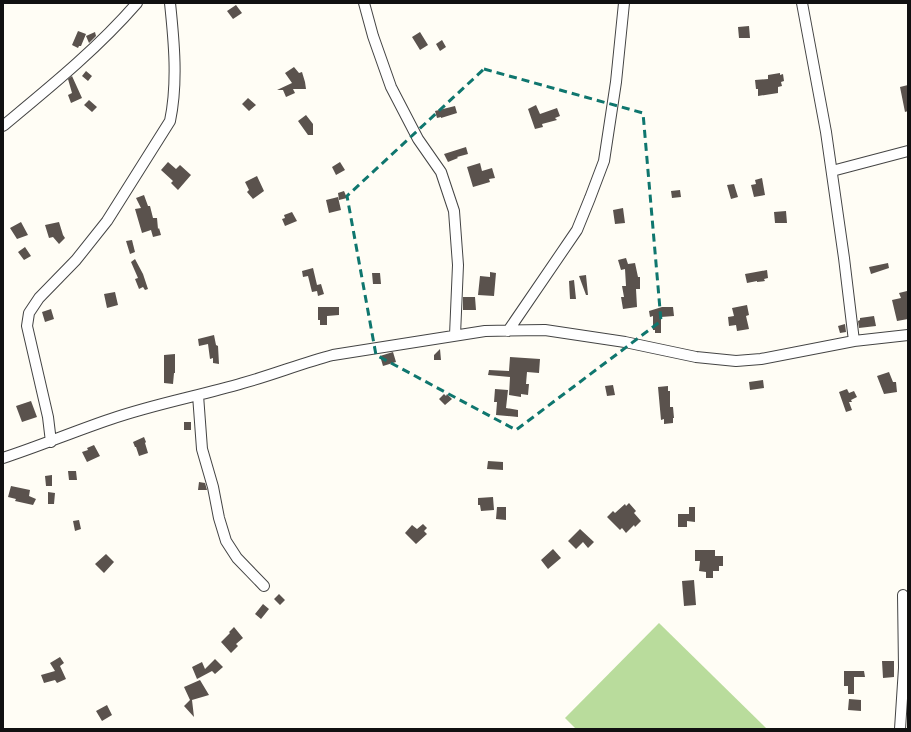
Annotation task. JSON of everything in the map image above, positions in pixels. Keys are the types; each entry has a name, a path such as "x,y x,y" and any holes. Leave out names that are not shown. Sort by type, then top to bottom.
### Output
{"street":[{"path":"3,126 57,81 115,28 137,3"},
{"path":"51,442 48,417 27,326 28,313 39,298 76,260 107,221 170,121 174,104 174,43 170,3"},
{"path":"364,3 373,36 391,87 418,139 441,172 454,211 458,265 455,335"},
{"path":"508,331 577,230 604,161 616,82 624,3"},
{"path":"802,3 832,171 854,341"},
{"path":"832,171 908,151"},
{"path":"3,458 51,442 112,418 242,384 333,355 455,335 485,331 545,330 625,342 696,357 736,361 761,359 854,341 908,335"},
{"path":"198,395 202,449 213,486 219,518 226,541 237,558 264,586"},
{"path":"900,729 904,668 904,594"}],"highlighted area":[{"path":"484,69 643,113 661,321 516,430 376,355 347,196"}],"green space":[{"path":"659,623 767,729 576,729 565,718"}],"building":[{"path":"236,5 242,13 233,19 227,11"},
{"path":"749,26 750,38 739,38 738,27"},
{"path":"78,31 86,34 81,46 78,48 72,45"},
{"path":"95,32 96,36 89,43 86,36"},
{"path":"420,32 428,45 420,50 412,37"},
{"path":"442,40 446,47 440,51 436,44"},
{"path":"294,67 299,73 302,72 306,89 293,89 295,93 286,97 283,90 277,90 292,83 285,73"},
{"path":"86,71 92,76 88,81 82,76"},
{"path":"780,73 780,75 783,74 784,81 781,82 782,86 778,87 778,93 758,96 758,89 756,89 755,80 768,79 768,75"},
{"path":"72,76 82,98 71,103 68,95 72,93 68,79"},
{"path":"908,85 908,111 905,112 900,87"},
{"path":"248,98 256,105 249,111 242,104"},
{"path":"89,100 97,107 92,112 84,105"},
{"path":"536,105 540,114 557,108 560,116 555,118 557,120 542,124 543,127 535,129 528,109"},
{"path":"455,106 457,113 437,118 435,111"},
{"path":"306,115 313,124 313,135 308,135 298,121"},
{"path":"466,147 468,154 457,157 458,158 448,162 444,154"},
{"path":"168,162 176,169 180,165 191,175 178,190 171,183 173,181 161,170"},
{"path":"340,162 345,170 336,175 332,167"},
{"path":"480,163 482,171 492,168 495,178 489,179 490,182 473,187 467,167"},
{"path":"257,176 264,191 253,199 247,192 249,190 245,182"},
{"path":"762,178 765,195 754,197 751,185 756,184 755,180"},
{"path":"734,184 738,197 731,199 727,185"},
{"path":"680,190 681,197 672,198 671,191"},
{"path":"344,191 347,198 339,200 338,193"},
{"path":"144,195 148,206 150,206 153,218 157,218 158,229 159,228 161,235 153,237 151,230 142,233 135,209 141,208 136,198"},
{"path":"338,197 341,210 329,213 326,200"},
{"path":"623,208 625,223 615,224 613,210"},
{"path":"786,211 787,223 775,223 774,212"},
{"path":"292,212 297,221 285,226 282,219 285,218 284,215"},
{"path":"21,222 28,235 17,239 10,228"},
{"path":"59,222 65,238 59,244 53,237 49,238 45,225"},
{"path":"132,240 135,252 130,254 126,241"},
{"path":"25,247 31,256 24,260 18,252"},
{"path":"626,258 628,264 635,263 638,277 640,277 640,289 636,289 637,307 623,309 621,297 624,297 622,286 626,286 625,269 621,270 618,260"},
{"path":"135,259 143,274 148,289 145,290 143,287 139,289 135,279 138,278 131,262"},
{"path":"888,263 889,268 871,274 869,267"},
{"path":"313,268 317,285 321,284 324,294 318,296 317,291 312,292 308,276 303,277 302,271"},
{"path":"767,270 768,278 764,279 765,281 747,283 745,274"},
{"path":"490,272 496,273 494,296 478,295 480,276 490,277"},
{"path":"372,273 380,273 381,284 373,284"},
{"path":"586,275 588,295 586,295 579,276"},
{"path":"574,280 576,299 570,299 569,281"},
{"path":"907,291 908,319 897,321 892,300 901,298 899,293"},
{"path":"115,292 118,305 107,308 104,294"},
{"path":"463,297 475,297 476,310 463,310"},
{"path":"747,305 749,315 746,316 749,329 737,331 736,325 729,326 728,317 734,316 732,308"},
{"path":"318,307 339,307 339,315 327,316 327,325 320,325 320,320 318,320"},
{"path":"662,307 673,307 674,316 661,317 661,333 655,333 655,330 653,330 653,316 650,317 649,311"},
{"path":"51,309 54,319 45,322 42,312"},
{"path":"874,316 876,326 859,328 858,321 860,318"},
{"path":"845,324 846,332 840,333 838,326"},
{"path":"214,335 216,345 218,346 219,364 213,363 213,358 210,359 208,344 199,346 198,339"},
{"path":"440,349 441,360 434,360 434,355"},
{"path":"393,352 396,362 383,366 380,356"},
{"path":"175,354 175,373 173,384 164,383 164,355"},
{"path":"510,357 540,359 539,373 527,372 526,384 529,384 528,395 521,394 521,397 509,395 510,377 488,375 489,370 509,371"},
{"path":"889,372 893,382 896,382 897,392 884,394 877,376"},
{"path":"763,380 764,388 750,390 749,382"},
{"path":"613,385 615,395 607,396 605,386"},
{"path":"668,386 668,391 670,391 670,407 673,407 674,418 673,423 664,424 664,419 661,420 658,387"},
{"path":"495,389 508,390 506,408 518,410 518,417 496,415 497,402 494,402"},
{"path":"847,389 849,393 854,391 857,397 851,400 852,402 849,402 852,410 846,412 839,392"},
{"path":"444,394 446,396 447,394 452,399 445,405 439,399"},
{"path":"31,401 37,417 22,422 16,406"},
{"path":"184,422 191,422 191,430 184,430"},
{"path":"144,437 148,453 139,456 133,442"},
{"path":"94,445 100,456 87,462 82,452 88,450 87,448"},
{"path":"488,461 503,462 503,470 487,469"},
{"path":"68,471 76,471 77,480 69,480"},
{"path":"52,475 52,486 46,486 45,476"},
{"path":"199,482 205,483 207,490 198,490"},
{"path":"11,486 30,490 29,496 36,499 33,505 15,501 16,499 8,497"},
{"path":"48,492 55,493 54,504 48,504"},
{"path":"493,497 494,510 481,511 480,505 478,505 478,498"},
{"path":"629,503 636,511 634,513 641,521 635,527 634,525 626,533 622,528 620,530 607,517 613,511 615,513 625,504 626,506"},
{"path":"497,507 506,507 506,520 496,519"},
{"path":"689,507 695,507 695,522 687,521 687,527 678,527 678,514 689,514"},
{"path":"79,520 81,529 75,531 73,521"},
{"path":"423,524 427,528 424,531 427,534 416,544 405,533 412,525 417,529"},
{"path":"580,529 594,542 588,548 583,542 576,549 568,541"},
{"path":"553,549 561,558 548,569 541,560"},
{"path":"695,550 715,550 715,556 723,556 723,566 719,566 719,571 713,571 713,578 706,578 706,572 699,571 700,561 695,561"},
{"path":"106,554 114,562 104,573 95,564"},
{"path":"694,580 696,605 684,606 682,581"},
{"path":"279,594 285,600 280,605 274,599"},
{"path":"263,604 269,609 261,619 255,614"},
{"path":"234,627 243,638 236,644 238,646 231,653 221,642"},
{"path":"60,657 64,663 60,666 66,679 57,683 55,680 44,683 41,675 55,671 50,663"},
{"path":"215,659 223,667 215,674 212,671 197,679 192,667 202,662 205,669"},
{"path":"882,661 894,661 894,677 883,678"},
{"path":"844,671 864,671 865,677 854,677 854,694 848,694 848,686 844,686"},
{"path":"200,680 209,695 192,700 194,717 184,706 190,700 184,687"},
{"path":"849,699 861,700 861,711 848,710"},
{"path":"107,705 112,715 102,721 96,711"}]}
